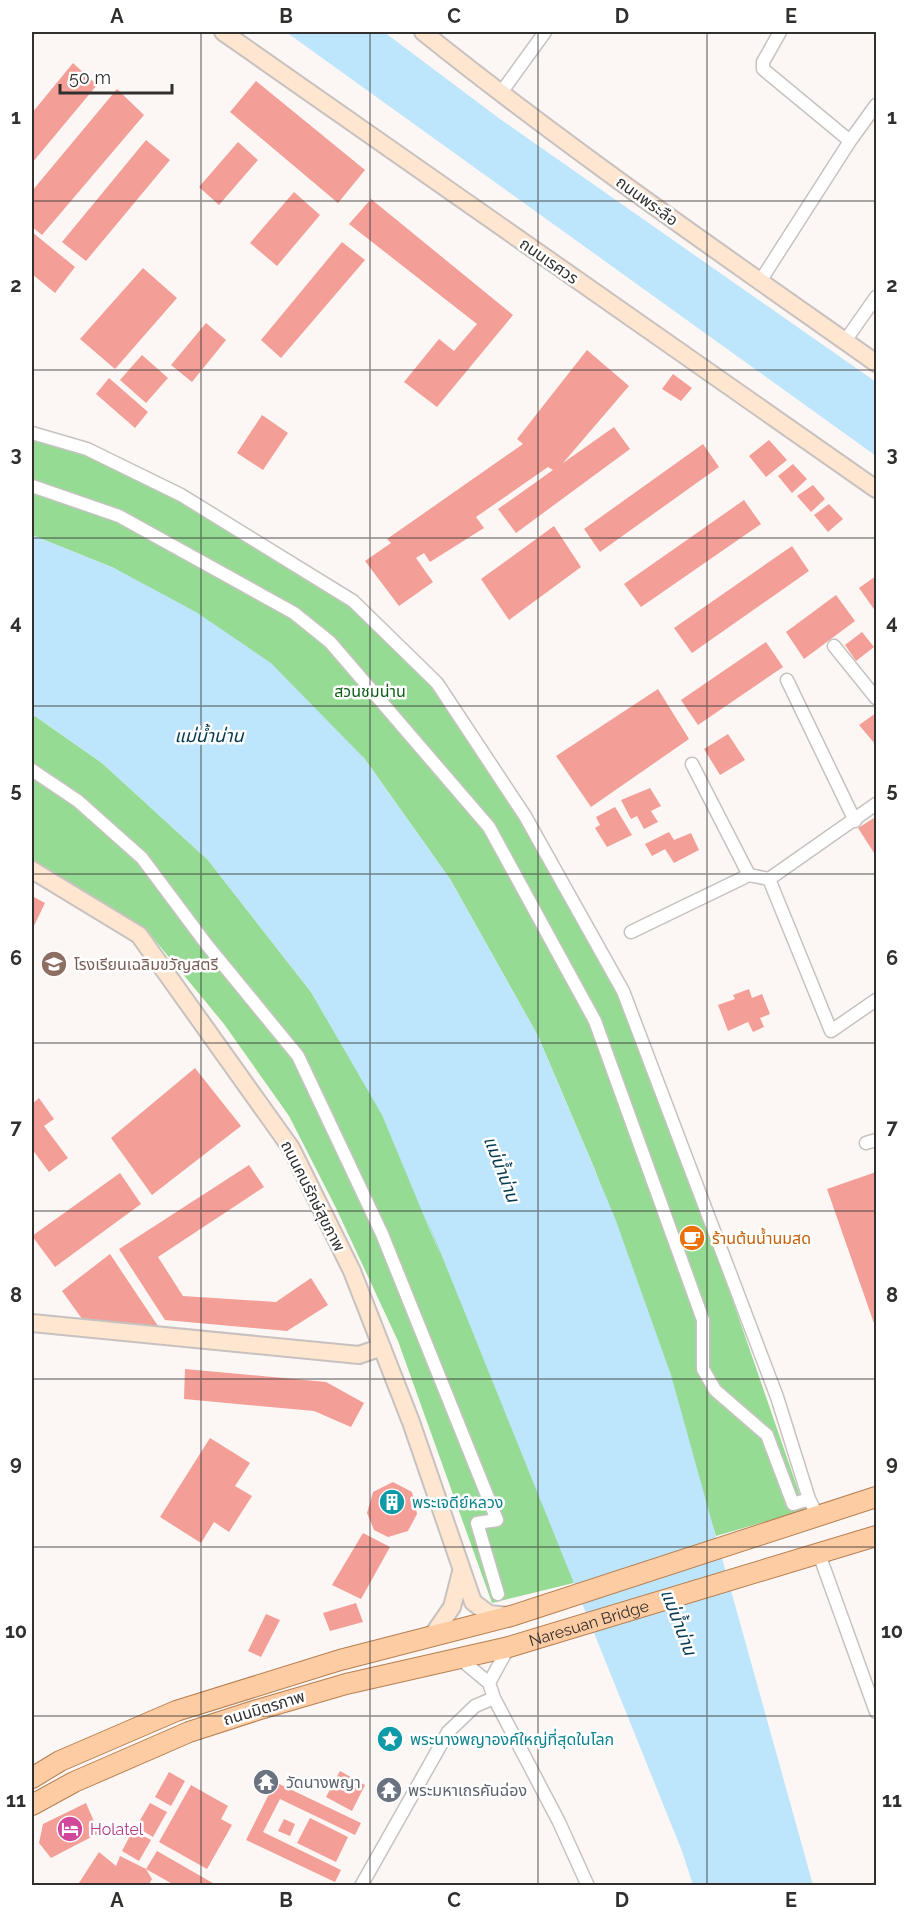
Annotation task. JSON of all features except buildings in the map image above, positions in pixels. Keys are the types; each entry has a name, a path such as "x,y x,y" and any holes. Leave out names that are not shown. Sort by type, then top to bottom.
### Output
{"main road":[{"name":"Naresuan Bridge","path":"500,1617 785,1526 813,1507 876,1497"},
{"name":"Naresuan Bridge","path":"509,1647 876,1536"},
{"name":"ถนนมิตรภาพ","path":"32,1778 60,1761 176,1711 340,1660 500,1617"},
{"name":"ถนนมิตรภาพ","path":"32,1805 74,1782 189,1732 346,1684 509,1647"}],"street":[{"name":"ถนนเรศวร","path":"224,32 876,489"},
{"name":"ถนนพระลือ","path":"423,32 500,94 759,283 876,363"},
{"path":"500,94 545,32"},
{"path":"780,32 763,62 763,69 850,141"},
{"path":"759,283 850,141 876,105"},
{"path":"845,341 876,297"},
{"path":"32,433 87,449 201,508 353,601 437,683 525,816 623,992 777,1397 813,1507 794,1504 766,1435 716,1390 703,1369 703,1320 595,1022 489,827 330,642 294,613 119,516 32,486"},
{"path":"834,646 876,698"},
{"path":"787,680 855,821"},
{"path":"692,764 749,875"},
{"path":"32,770 78,801 142,858 207,945 298,1056 382,1234 497,1520 477,1523 498,1594"},
{"path":"631,932 749,875 770,879 876,804"},
{"name":"ถนนคนรักษ์สุขภาพ","path":"32,870 139,935 152,950 291,1148 352,1271 411,1422 473,1602 500,1617"},
{"path":"770,879 831,1030 876,1000"},
{"path":"32,1323 359,1355 382,1347"},
{"path":"812,1556 876,1712"},
{"path":"432,1636 453,1607 461,1571"},
{"path":"489,1683 509,1647"},
{"path":"459,1658 489,1683 494,1698 559,1822 588,1886"},
{"path":"361,1886 448,1732 475,1706 494,1698"}],"green space":[{"name":"สวนชมน่าน","path":"32,433 87,449 181,495 353,601 443,692 505,783 623,991 682,1153 805,1510 716,1536 595,1170 538,1036 450,879 364,758 114,568 32,535"},
{"path":"32,714 102,763 208,860 311,992 394,1134 586,1580 492,1603 398,1341 336,1208 289,1116 224,1024 149,933 32,866"}],"water":[{"path":"286,32 384,32 500,119 876,382 876,456"},
{"name":"แม่น้ำน่าน","path":"32,535 114,568 196,612 271,663 364,758 450,879 538,1036 615,1218 671,1375 813,1885 693,1885 682,1851 427,1219 441,1257 382,1115 311,992 208,860 102,763 32,714"}],"place":[{"name":"โรงเรียนเฉลิมขวัญสตรี","path":"54,964"},
{"name":"ร้านต้นน้ำนมสด","path":"692,1238"},
{"name":"พระเจดีย์หลวง","path":"392,1502"},
{"name":"พระนางพญาองค์ใหญ่ที่สุดในโลก","path":"390,1739"},
{"name":"วัดนางพญา","path":"266,1782"},
{"name":"พระมหาเถรคันฉ่อง","path":"389,1790"},
{"name":"Holatel","path":"70,1829"}]}
